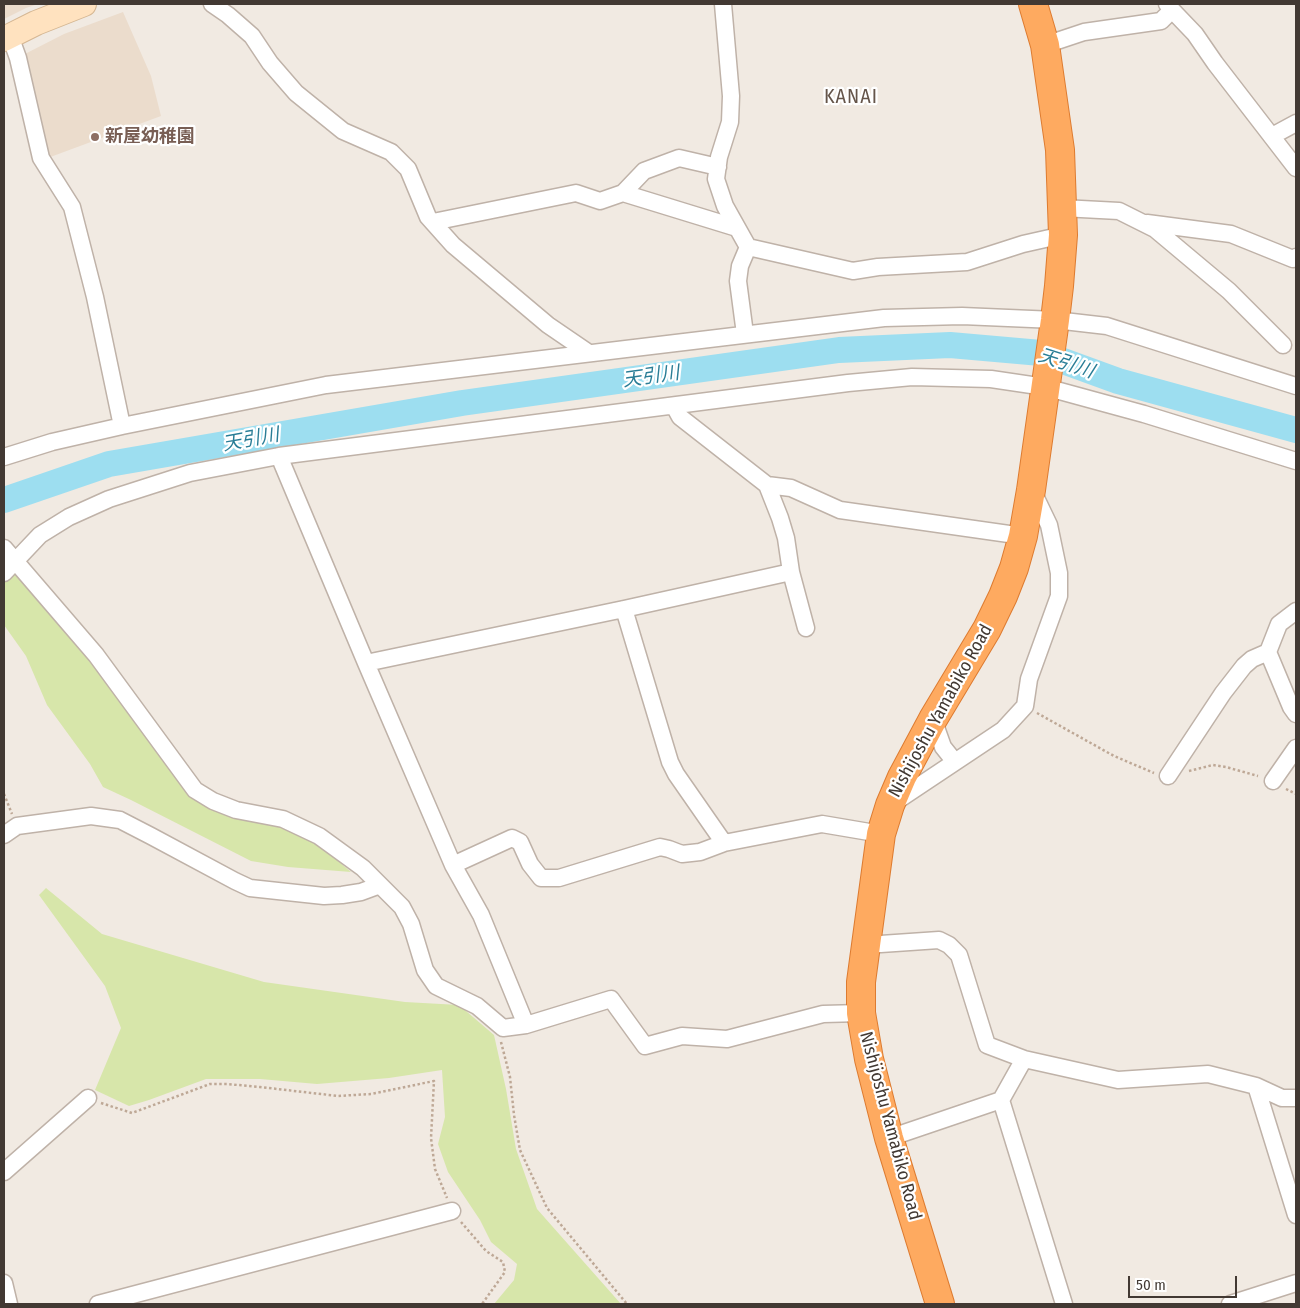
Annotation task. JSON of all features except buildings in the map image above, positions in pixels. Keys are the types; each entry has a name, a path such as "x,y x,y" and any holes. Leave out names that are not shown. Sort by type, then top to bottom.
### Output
{"highway":[{"path":"1033,4 1045,45 1060,150 1063,235 1054,325"},
{"name":"Nishijoshu Yamabiko Road","path":"940,1304 889,1138 869,1059 862,1013 861,982 881,834 890,805 902,777 933,719 987,629 1014,568 1023,536 1031,490 1054,325"}],"main road":[{"path":"7,38 36,23 84,4"}],"street":[{"path":"212,4 252,36 270,63 296,94 343,131 391,152 408,169 428,217 453,245 548,326 589,353"},
{"path":"724,4 731,96 730,122 719,156 716,180 725,206 748,247 853,271 878,267 967,262 1022,244 1063,235"},
{"path":"1045,45 1084,32 1161,21 1169,7 1196,34 1215,62 1296,168"},
{"path":"7,38 18,58 41,158 72,207 95,297 122,426"},
{"path":"1272,136 1296,123"},
{"path":"433,222 576,194 600,201 623,193 644,171 679,158 718,167"},
{"path":"623,193 738,228"},
{"path":"1062,208 1119,212 1155,229 1229,291 1283,345"},
{"path":"1140,222 1231,234 1293,259 1296,257"},
{"path":"745,334 738,281 740,266 748,247"},
{"path":"4,457 52,442 122,426 326,385 884,318 962,316 1054,325 1107,326 1296,386"},
{"path":"4,573 40,535 69,517 109,499 190,473 279,456 848,383 912,377 991,379 1046,384 1296,461"},
{"path":"674,406 680,417 767,485 786,538 791,572 806,628"},
{"path":"279,456 453,865 481,915 526,1025"},
{"path":"767,485 791,488 840,510 1023,536"},
{"path":"890,805 1003,730 1025,706 1029,679 1059,596 1058,573 1049,525 1031,490"},
{"path":"4,548 96,655 195,790 213,802 236,810 283,819 319,836 363,868 402,907 410,924 425,970 436,986 477,1006 503,1028 526,1025 611,999 645,1046 682,1036 727,1039 823,1014 862,1013"},
{"path":"366,663 791,572"},
{"path":"624,609 670,762 676,774 724,843"},
{"path":"1296,611 1279,624 1268,652 1291,708 1296,714"},
{"path":"1168,776 1223,693 1244,666 1252,659 1268,652"},
{"path":"933,719 944,747 955,762"},
{"path":"1273,781 1296,748"},
{"path":"10,830 91,816 120,820 235,882 250,888 324,896 361,892 380,885"},
{"path":"453,865 512,838 520,842 530,864 541,878 559,878 660,848 682,854 700,852 724,843 822,824 881,834"},
{"path":"866,945 939,940 949,945 959,955 987,1045 1024,1060 1118,1080 1208,1074 1256,1086 1282,1098 1296,1098"},
{"path":"889,1138 1001,1100 1024,1060"},
{"path":"1256,1086 1296,1215"},
{"path":"4,1172 88,1098"},
{"path":"1001,1100 1064,1304"},
{"path":"98,1304 452,1211"},
{"path":"4,1283 10,1304"},
{"path":"1230,1304 1296,1284"}],"path":[{"path":"1025,706 1114,756 1156,774 1168,776 1213,765 1273,781 1296,794"},
{"path":"4,794 10,830"},
{"path":"503,1028 500,1039 510,1078 520,1150 547,1208 627,1304"},
{"path":"88,1098 132,1113 210,1084 228,1084 338,1096 371,1094 434,1081 430,1138 434,1169 452,1211 486,1251 503,1262 505,1272 482,1304"}],"shaded area":[{"path":"4,4 38,4 4,19"},
{"path":"123,12 151,76 161,116 45,159 21,56 64,34"}],"green space":[{"path":"4,560 92,659 194,798 283,826 318,844 351,872 288,867 251,861 103,787 90,764 47,705 26,656 4,625"},
{"path":"46,888 102,934 264,982 405,1002 459,1005 494,1035 506,1089 516,1149 537,1209 621,1304 494,1304 514,1280 517,1264 491,1242 480,1220 448,1172 438,1144 445,1117 442,1070 389,1078 317,1084 260,1079 206,1079 129,1106 95,1090 121,1028 105,986 39,895"}],"waterway":[{"name":"天引川","path":"4,500 109,464 462,403 839,350 950,345 1041,353 1118,381 1296,430"}],"place":[{"name":"新屋幼稚園","path":"95,137"}],"district":[{"name":"KANAI","path":"851,97"}]}
